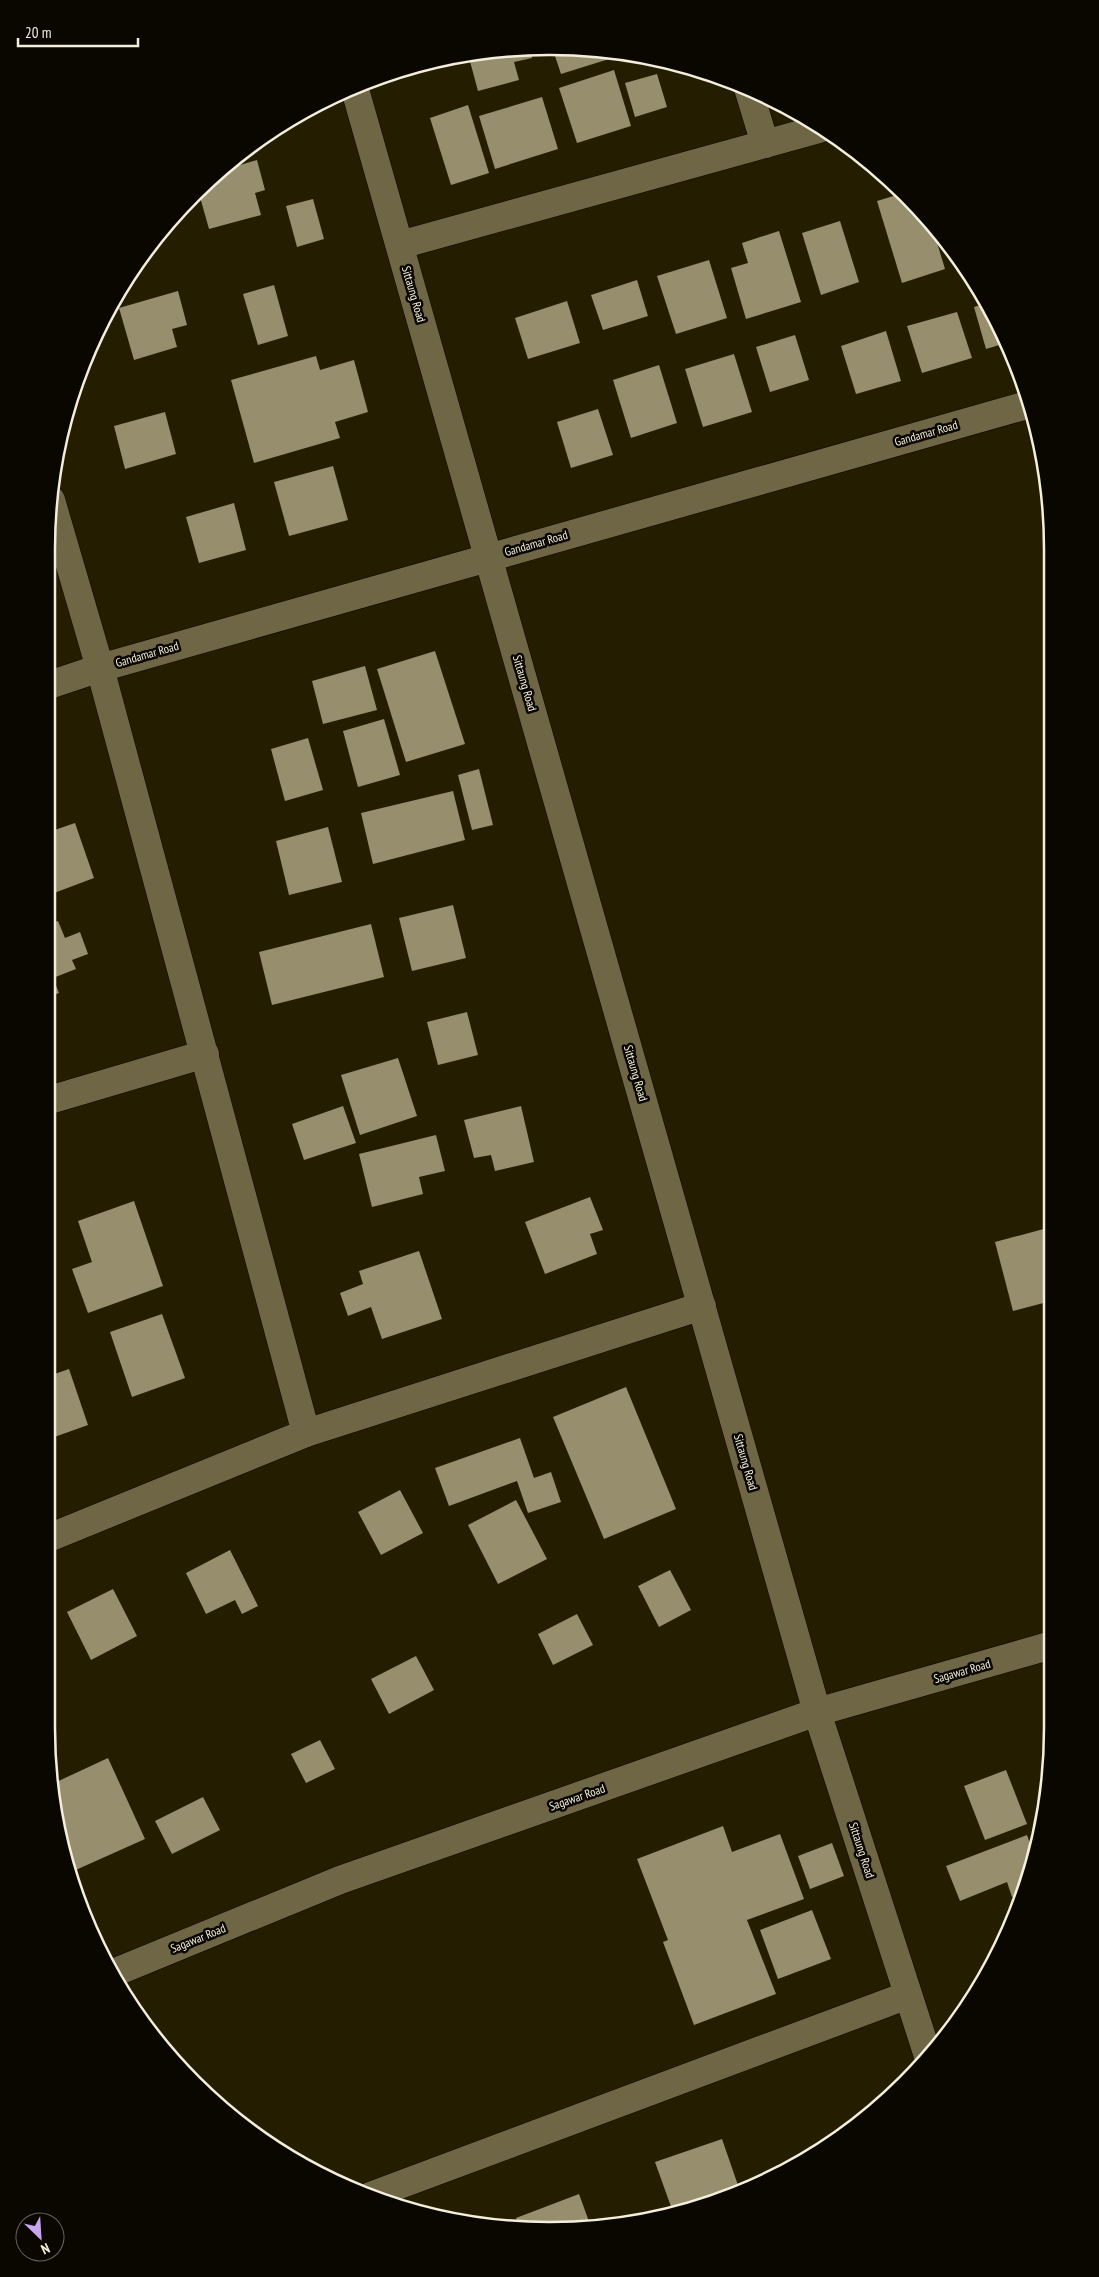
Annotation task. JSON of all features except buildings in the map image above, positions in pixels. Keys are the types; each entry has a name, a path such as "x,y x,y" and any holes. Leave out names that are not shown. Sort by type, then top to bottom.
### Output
{"street":[{"name":"Sittaung Road","path":"356,95 817,1712 926,2049"},
{"path":"751,98 765,144"},
{"path":"400,245 813,131"},
{"name":"Gandamar Road","path":"55,683 100,668 1022,406"},
{"path":"56,517 100,668 306,1434"},
{"path":"55,1098 205,1054"},
{"path":"55,1535 306,1434 702,1306"},
{"name":"Sagawar Road","path":"119,1971 340,1880 817,1712 1044,1647"},
{"path":"381,2192 908,1994"}]}
